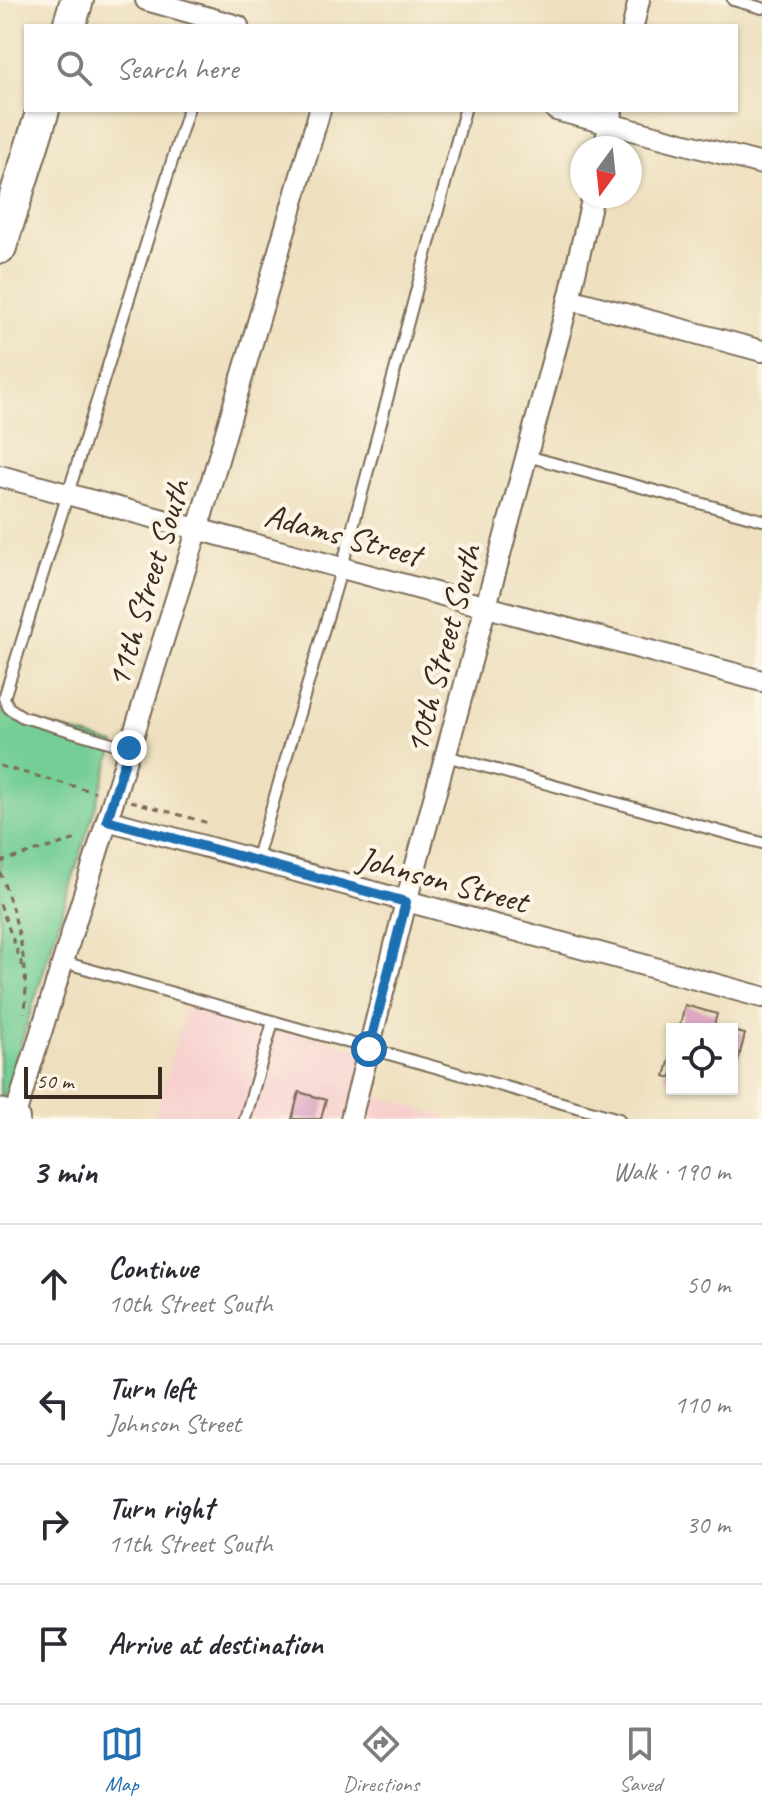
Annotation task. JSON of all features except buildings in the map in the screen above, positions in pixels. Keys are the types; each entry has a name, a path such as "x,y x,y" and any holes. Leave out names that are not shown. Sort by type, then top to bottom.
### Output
{"main road":[{"path":"70,24 77,0"},
{"path":"0,247 42,112"},
{"path":"0,1115 13,1119"}],"street":[{"path":"146,0 215,23"},
{"path":"633,24 639,0"},
{"name":"11th Street South","path":"13,1119 198,528 319,112"},
{"path":"572,112 611,117 762,164"},
{"name":"10th Street South","path":"351,1119 406,902 569,299 590,208"},
{"path":"569,299 762,351"},
{"name":"Adams Street","path":"0,476 762,681"},
{"name":"Johnson Street","path":"105,826 256,861 762,997"}],"lane":[{"path":"733,0 762,8"},
{"path":"129,748 23,717 14,713 5,701 187,112"},
{"path":"256,861 342,567 464,112"},
{"path":"527,456 762,520"},
{"path":"446,756 762,843"},
{"path":"63,962 619,1119"},
{"path":"245,1119 273,1022"}],"path":[{"path":"0,766 103,794"},
{"path":"130,801 208,823"},
{"path":"0,862 105,826"},
{"path":"0,872 17,917 27,981 24,1024"},
{"path":"0,904 27,981"}],"shaded area":[{"path":"189,998 368,1053 358,1090 445,1116 445,1119 154,1119"}],"green space":[{"path":"0,711 115,744 4,1097 0,1096"}],"route":[{"path":"129,748 107,820 406,902 369,1049"}]}
